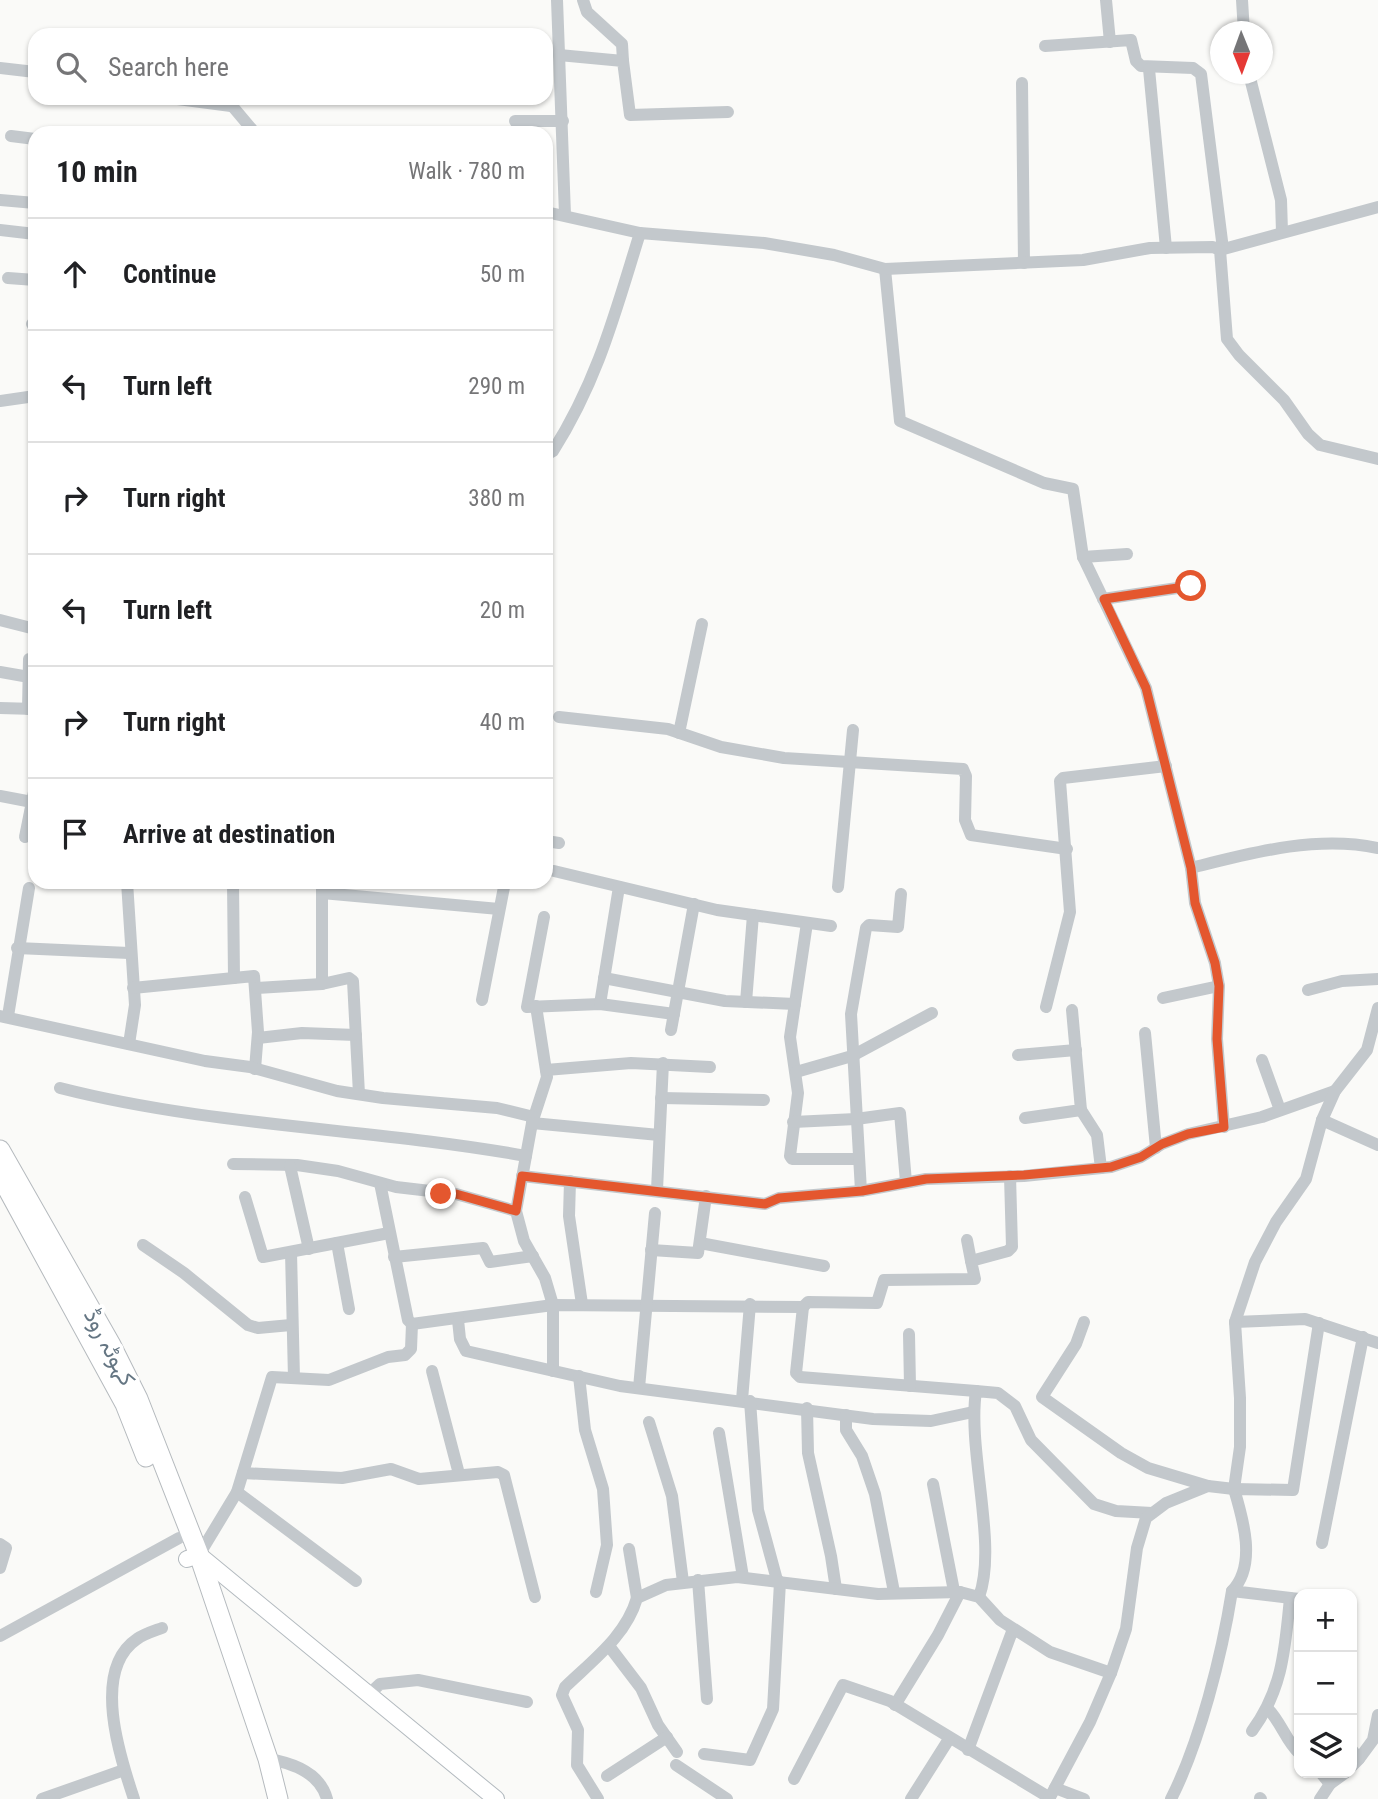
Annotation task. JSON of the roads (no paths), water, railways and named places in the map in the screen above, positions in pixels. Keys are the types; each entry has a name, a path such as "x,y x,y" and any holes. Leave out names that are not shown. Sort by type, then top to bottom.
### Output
{"main road":[{"name":"کہوٹہ روڈ","path":"0,1150 4,1172 125,1404 179,1538 193,1557 496,1799"},
{"name":"کہوٹہ روڈ","path":"4,1172 111,1345 138,1399 193,1557"},
{"path":"193,1557 268,1759 278,1799"},
{"path":"193,1557 265,1799"}],"street":[{"path":"557,0 565,215"},
{"path":"583,0 587,12 622,44 630,115 728,112"},
{"path":"1106,0 1110,42"},
{"path":"1242,0 1243,21"},
{"path":"1045,46 1131,40 1136,61 1149,69 1193,68 1200,74 1221,250 1227,339 1239,355 1284,400 1308,434 1320,445 1378,459"},
{"path":"553,57 623,61"},
{"path":"0,68 28,71"},
{"path":"1149,69 1166,248"},
{"path":"1022,83 1024,263"},
{"path":"1252,84 1281,200 1282,232"},
{"path":"232,105 249,126"},
{"path":"515,121 562,121"},
{"path":"11,136 28,138"},
{"path":"0,200 28,202"},
{"path":"553,213 640,233 764,243 834,255 885,269 1083,260 1166,248 1213,247 1221,250 1378,207"},
{"path":"0,230 28,233"},
{"path":"553,451 579,408 602,358 640,233"},
{"path":"885,269 900,421 1044,483 1073,489 1083,557 1146,688 1191,868 1195,903 1219,986 1217,1039 1224,1127"},
{"path":"8,278 28,279"},
{"path":"0,401 28,397"},
{"path":"1083,557 1127,554"},
{"path":"1104,599 1191,586"},
{"path":"0,620 28,627"},
{"path":"679,733 702,624"},
{"path":"0,672 28,677"},
{"path":"0,708 28,709"},
{"path":"559,717 647,726 737,751 784,758 963,769 967,776 965,820 971,835 1067,849"},
{"path":"838,887 853,730"},
{"path":"1046,1007 1070,912 1060,781 1063,778 1166,766"},
{"path":"0,796 28,801"},
{"path":"25,837 28,822"},
{"path":"1191,868 1257,851 1308,845 1354,843 1378,849"},
{"path":"554,872 694,904 831,926"},
{"path":"600,1004 619,887"},
{"path":"29,889 4,1016 359,1094 497,1108 533,1120 659,1135"},
{"path":"127,889 129,953 135,1004 129,1044"},
{"path":"233,889 234,978"},
{"path":"322,889 322,984"},
{"path":"330,889 499,909"},
{"path":"482,1000 503,889"},
{"path":"862,1191 851,1014 866,928 873,925 898,927 901,894"},
{"path":"671,1030 694,904"},
{"path":"747,1002 753,915"},
{"path":"544,917 527,1007 600,1004 674,1014"},
{"path":"807,923 790,1037 798,1093 793,1122 792,1159 859,1158"},
{"path":"18,948 129,953"},
{"path":"133,988 254,976 257,988 258,1038 255,1069"},
{"path":"257,988 322,984 349,978 353,981 359,1094"},
{"path":"604,978 695,996 795,1004"},
{"path":"1308,990 1342,981 1378,979"},
{"path":"1163,998 1219,986"},
{"path":"536,1006 547,1077 533,1120 516,1211 524,1241 545,1278 553,1304 552,1371"},
{"path":"1171,1799 1187,1762 1206,1700 1232,1591 1239,1584 1247,1535 1234,1489 1240,1447 1235,1322 1255,1262 1276,1222 1306,1179 1322,1120 1335,1091 1367,1050 1378,1008"},
{"path":"1072,1010 1081,1110 1097,1135 1101,1168"},
{"path":"796,1072 852,1056 932,1013"},
{"path":"258,1038 302,1033 356,1035"},
{"path":"1145,1033 1156,1148"},
{"path":"1018,1055 1076,1050"},
{"path":"1262,1060 1280,1110"},
{"path":"546,1070 663,1063 710,1067"},
{"path":"657,1190 663,1063"},
{"path":"60,1088 118,1103 190,1115 438,1140 526,1156"},
{"path":"522,1176 765,1204 779,1198 862,1191 906,1182 1101,1168 1129,1162 1188,1134 1224,1127 1335,1091"},
{"path":"661,1098 764,1100"},
{"path":"1025,1118 1081,1110"},
{"path":"793,1122 856,1119 900,1113 906,1182"},
{"path":"1322,1120 1378,1145"},
{"path":"233,1164 338,1171 380,1183 456,1194 516,1211"},
{"path":"290,1166 309,1249"},
{"path":"971,1261 1008,1251 1012,1247 1010,1176"},
{"path":"570,1181 569,1216 582,1304"},
{"path":"193,1557 237,1492 272,1377 329,1380 388,1357 405,1355 411,1349 412,1324 408,1320 380,1183"},
{"path":"652,1250 694,1255 698,1253 706,1196"},
{"path":"245,1197 263,1257 389,1233"},
{"path":"639,1388 654,1213"},
{"path":"967,1240 975,1279 884,1280 877,1303 808,1302 803,1307 796,1373 800,1377 998,1393 1014,1406 1031,1440 1094,1504 1116,1511 1152,1513"},
{"path":"337,1243 349,1309"},
{"path":"700,1243 824,1266"},
{"path":"143,1245 184,1273 248,1325 258,1328 291,1325"},
{"path":"394,1257 483,1248 490,1262 533,1256"},
{"path":"291,1252 294,1378"},
{"path":"412,1324 458,1320 553,1304 750,1304 803,1307"},
{"path":"704,1754 750,1760 764,1734 776,1689 778,1581 758,1510 746,1400 750,1304"},
{"path":"1235,1322 1305,1319 1378,1343"},
{"path":"458,1320 460,1339 466,1351 639,1388 846,1415 931,1421 973,1412"},
{"path":"1084,1322 1076,1344 1042,1397 1121,1453 1148,1468 1208,1486 1293,1490 1319,1323"},
{"path":"909,1334 910,1386"},
{"path":"1322,1544 1363,1337"},
{"path":"432,1371 458,1474"},
{"path":"579,1377 585,1430 603,1489 607,1545 597,1592"},
{"path":"976,1391 973,1412 983,1529 984,1584 979,1597"},
{"path":"807,1408 808,1453 836,1590"},
{"path":"846,1415 846,1430 862,1456 875,1494 894,1592"},
{"path":"649,1422 672,1496 683,1582"},
{"path":"719,1433 743,1577"},
{"path":"243,1473 342,1478 391,1469 419,1479 498,1472 504,1475 535,1597"},
{"path":"895,1705 939,1635 957,1592 933,1484"},
{"path":"1052,1795 1090,1722 1126,1629 1137,1548 1146,1518 1166,1503 1208,1486"},
{"path":"237,1492 356,1581"},
{"path":"0,1636 179,1538"},
{"path":"0,1544 6,1548 0,1568"},
{"path":"598,1799 577,1765 578,1730 562,1695 565,1687 609,1646 625,1626 637,1598 629,1549"},
{"path":"637,1598 666,1585 743,1577 836,1590 957,1592 979,1597 1000,1620 1050,1652 1111,1673"},
{"path":"698,1580 707,1699"},
{"path":"1232,1591 1294,1598 1284,1658 1268,1709 1252,1731"},
{"path":"134,1799 114,1731 113,1674 130,1646 162,1628"},
{"path":"968,1750 1013,1629"},
{"path":"609,1646 642,1688 677,1759 727,1799"},
{"path":"368,1695 380,1684 418,1680 527,1702"},
{"path":"794,1779 843,1685 895,1705 968,1750 1052,1795 1084,1799"},
{"path":"1268,1709 1282,1723 1294,1747"},
{"path":"1357,1755 1373,1740 1378,1716"},
{"path":"607,1776 667,1737"},
{"path":"911,1799 949,1739"},
{"path":"268,1759 281,1761 314,1777 320,1783 327,1799"},
{"path":"42,1799 124,1770"},
{"path":"1325,1778 1330,1784"},
{"path":"1322,1798 1330,1784 1338,1778"}]}
